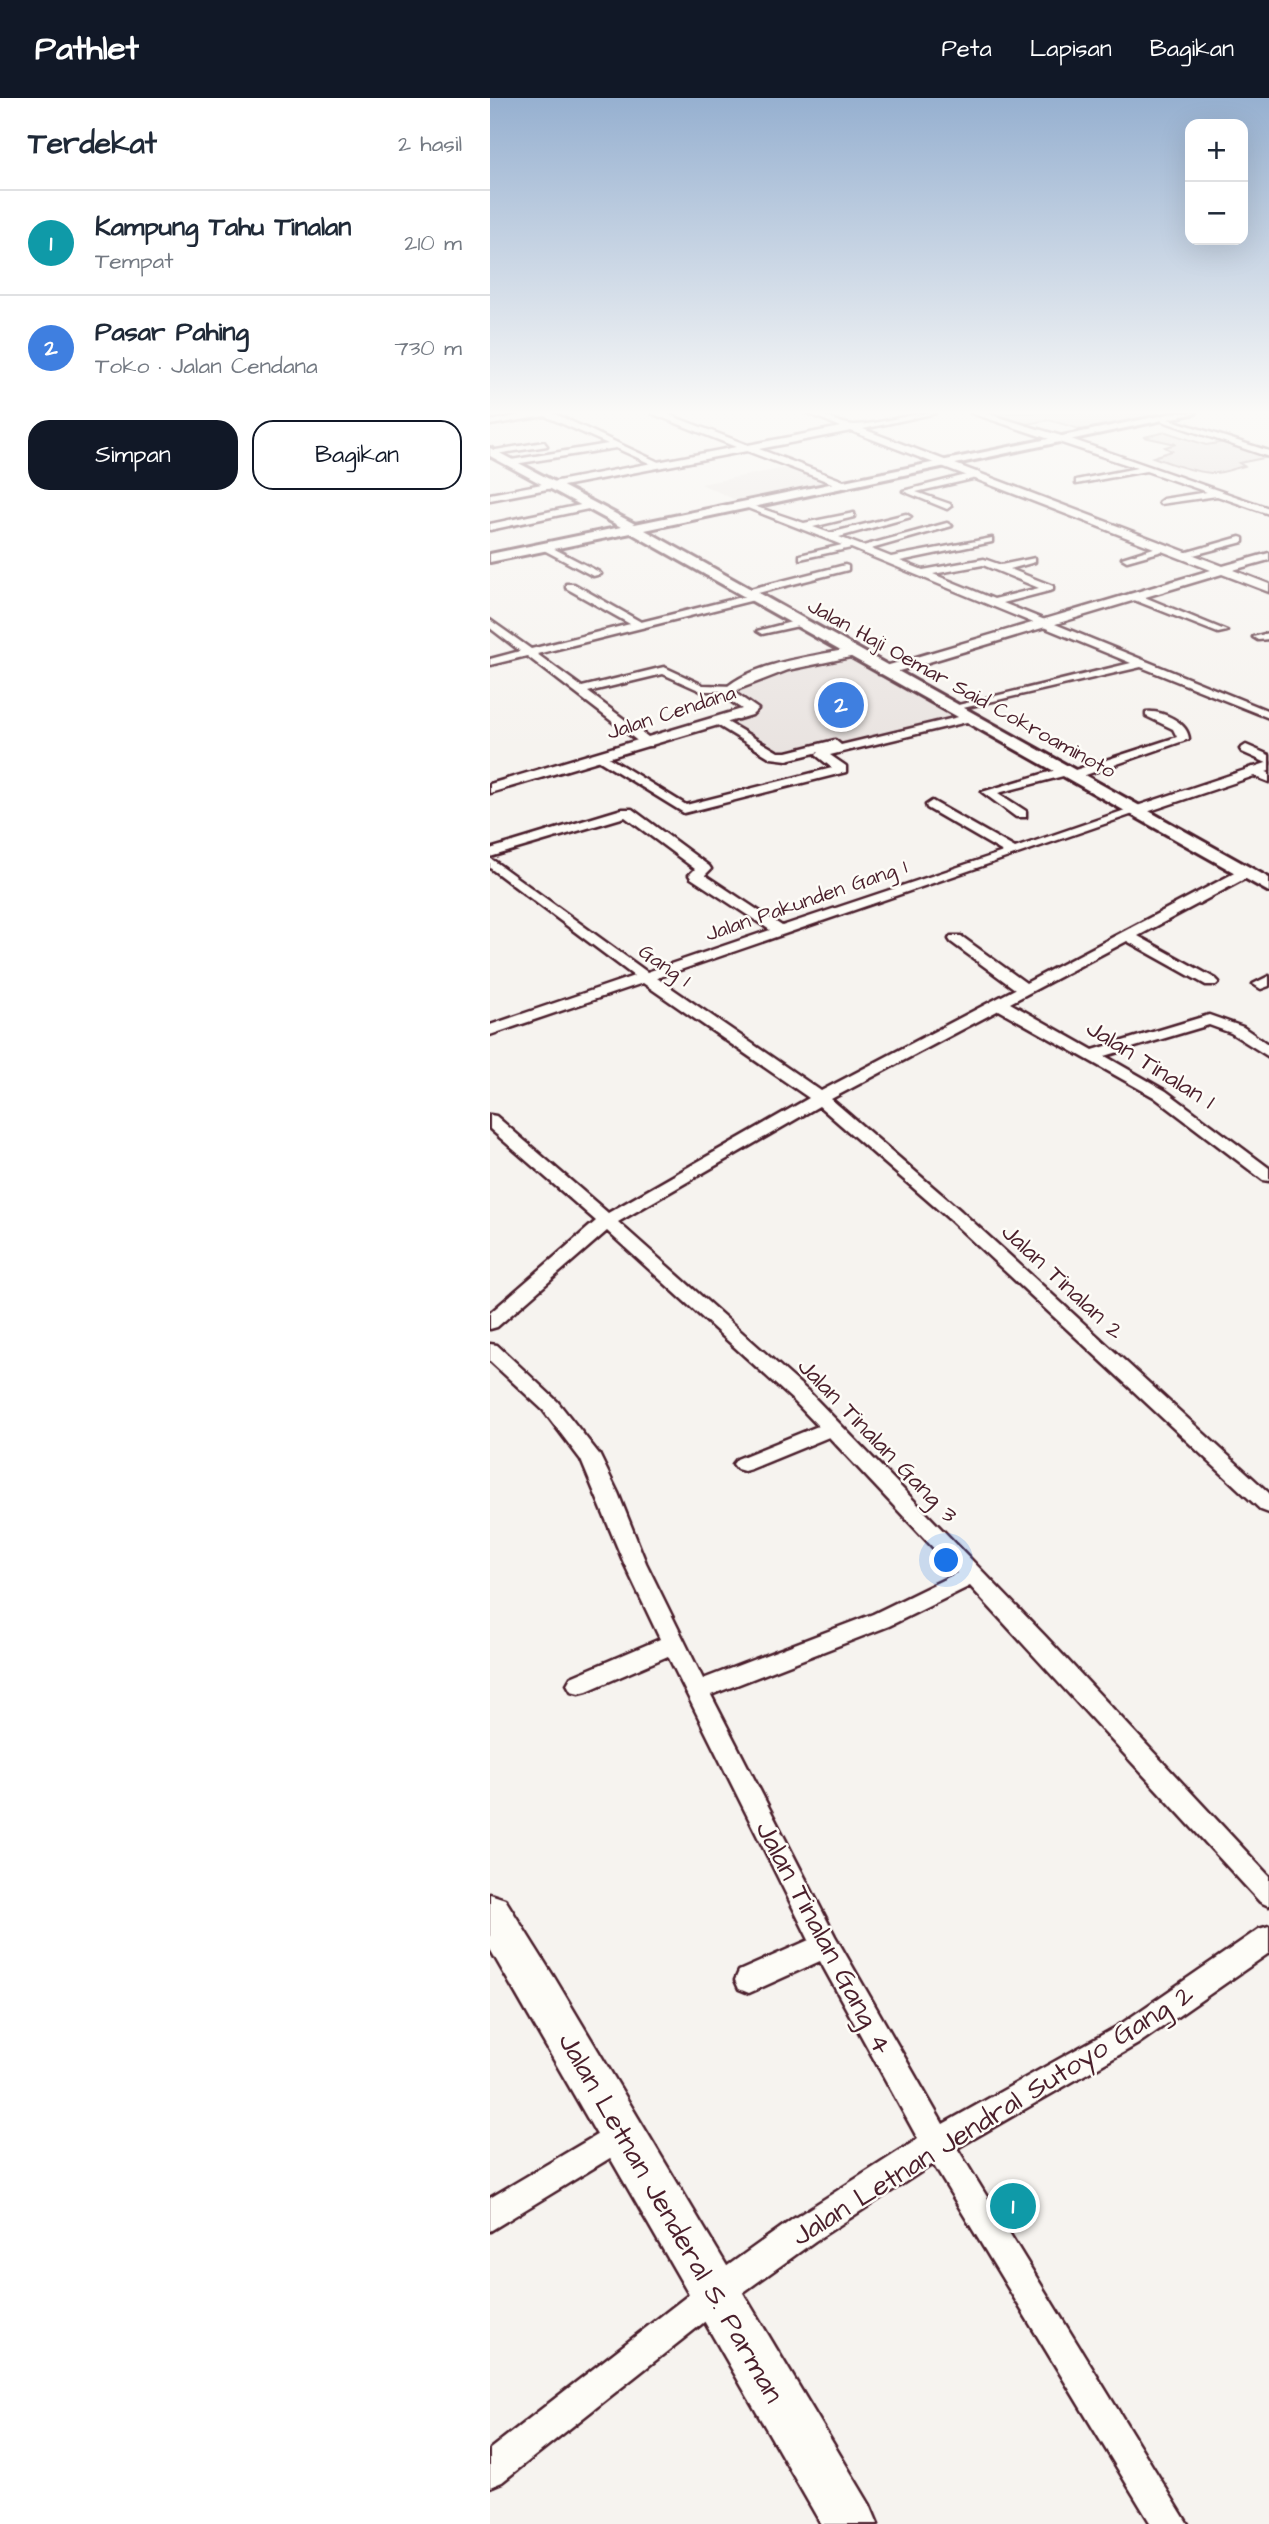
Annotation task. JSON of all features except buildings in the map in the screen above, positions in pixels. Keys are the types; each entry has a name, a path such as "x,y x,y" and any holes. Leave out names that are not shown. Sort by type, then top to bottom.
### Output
{"main road":[{"path":"490,558 642,526"},
{"name":"Jalan Haji Oemar Said Cokroaminoto","path":"633,528 850,653 1269,886"},
{"name":"Jalan Letnan Jenderal S. Parman","path":"490,1912 851,2524"}],"street":[{"path":"806,526 1269,715"},
{"path":"831,536 870,526"},
{"path":"863,549 946,526"},
{"path":"1108,526 1269,588"},
{"path":"891,560 989,540"},
{"path":"1182,555 1240,540"},
{"path":"803,557 852,545"},
{"path":"545,547 596,574"},
{"path":"1127,558 1163,548"},
{"path":"884,671 1269,556"},
{"path":"1001,568 1032,561"},
{"path":"923,573 976,562 1001,568 1049,589 995,602"},
{"path":"490,662 845,568"},
{"path":"570,586 637,624"},
{"path":"1133,596 1222,631"},
{"path":"490,623 648,743"},
{"path":"762,631 799,623"},
{"name":"Jalan Cendana","path":"491,787 751,711 729,697 730,688 752,677 850,653"},
{"path":"599,757 684,809 842,769 822,755 829,751 1143,663"},
{"path":"580,691 664,670 701,688 730,688"},
{"path":"718,721 770,754 781,757 963,714"},
{"path":"1021,814 988,792 1069,773 1183,739 1184,733 1177,726 1150,714"},
{"path":"1246,749 1269,760"},
{"path":"1136,811 1269,766"},
{"path":"1253,771 1269,778"},
{"path":"932,804 1013,852"},
{"name":"Jalan Pakunden Gang 1","path":"490,1030 1136,811"},
{"path":"490,853 627,812 704,869 696,874 780,931"},
{"name":"Gang 1","path":"490,862 646,978 820,1098"},
{"path":"490,1324 607,1221 820,1098 1245,873"},
{"path":"1128,936 1211,982"},
{"path":"956,939 1026,990"},
{"name":"Jalan Tinalan 1","path":"1000,1004 1160,1094 1269,1175"},
{"path":"1093,1055 1209,1020 1237,1030 1269,1052"},
{"name":"Jalan Tinalan 2","path":"820,1098 965,1224 1269,1505"},
{"name":"Jalan Tinalan Gang 3","path":"490,1121 607,1221 775,1372 832,1428 1269,1894"},
{"name":"Jalan Tinalan Gang 4","path":"490,1350 582,1444 610,1497 638,1568 697,1691 826,1945 938,2143 1171,2524"},
{"path":"744,1464 832,1428"},
{"path":"697,1691 881,1620 972,1575"},
{"path":"579,1684 674,1643"},
{"name":"Jalan Letnan Jendral Sutoyo Gang 2","path":"716,2293 804,2230 938,2143 1128,2035 1269,1938"},
{"path":"749,1980 826,1945"},
{"path":"490,2216 622,2134"},
{"path":"490,2470 716,2293"}],"shaded area":[{"path":"847,655 954,716 777,760 720,724 761,712 734,698 733,689 760,677"}],"place":[{"name":"Pasar Pahing","path":"841,705"},
{"name":"Kampung Tahu Tinalan","path":"1013,2206"}]}
